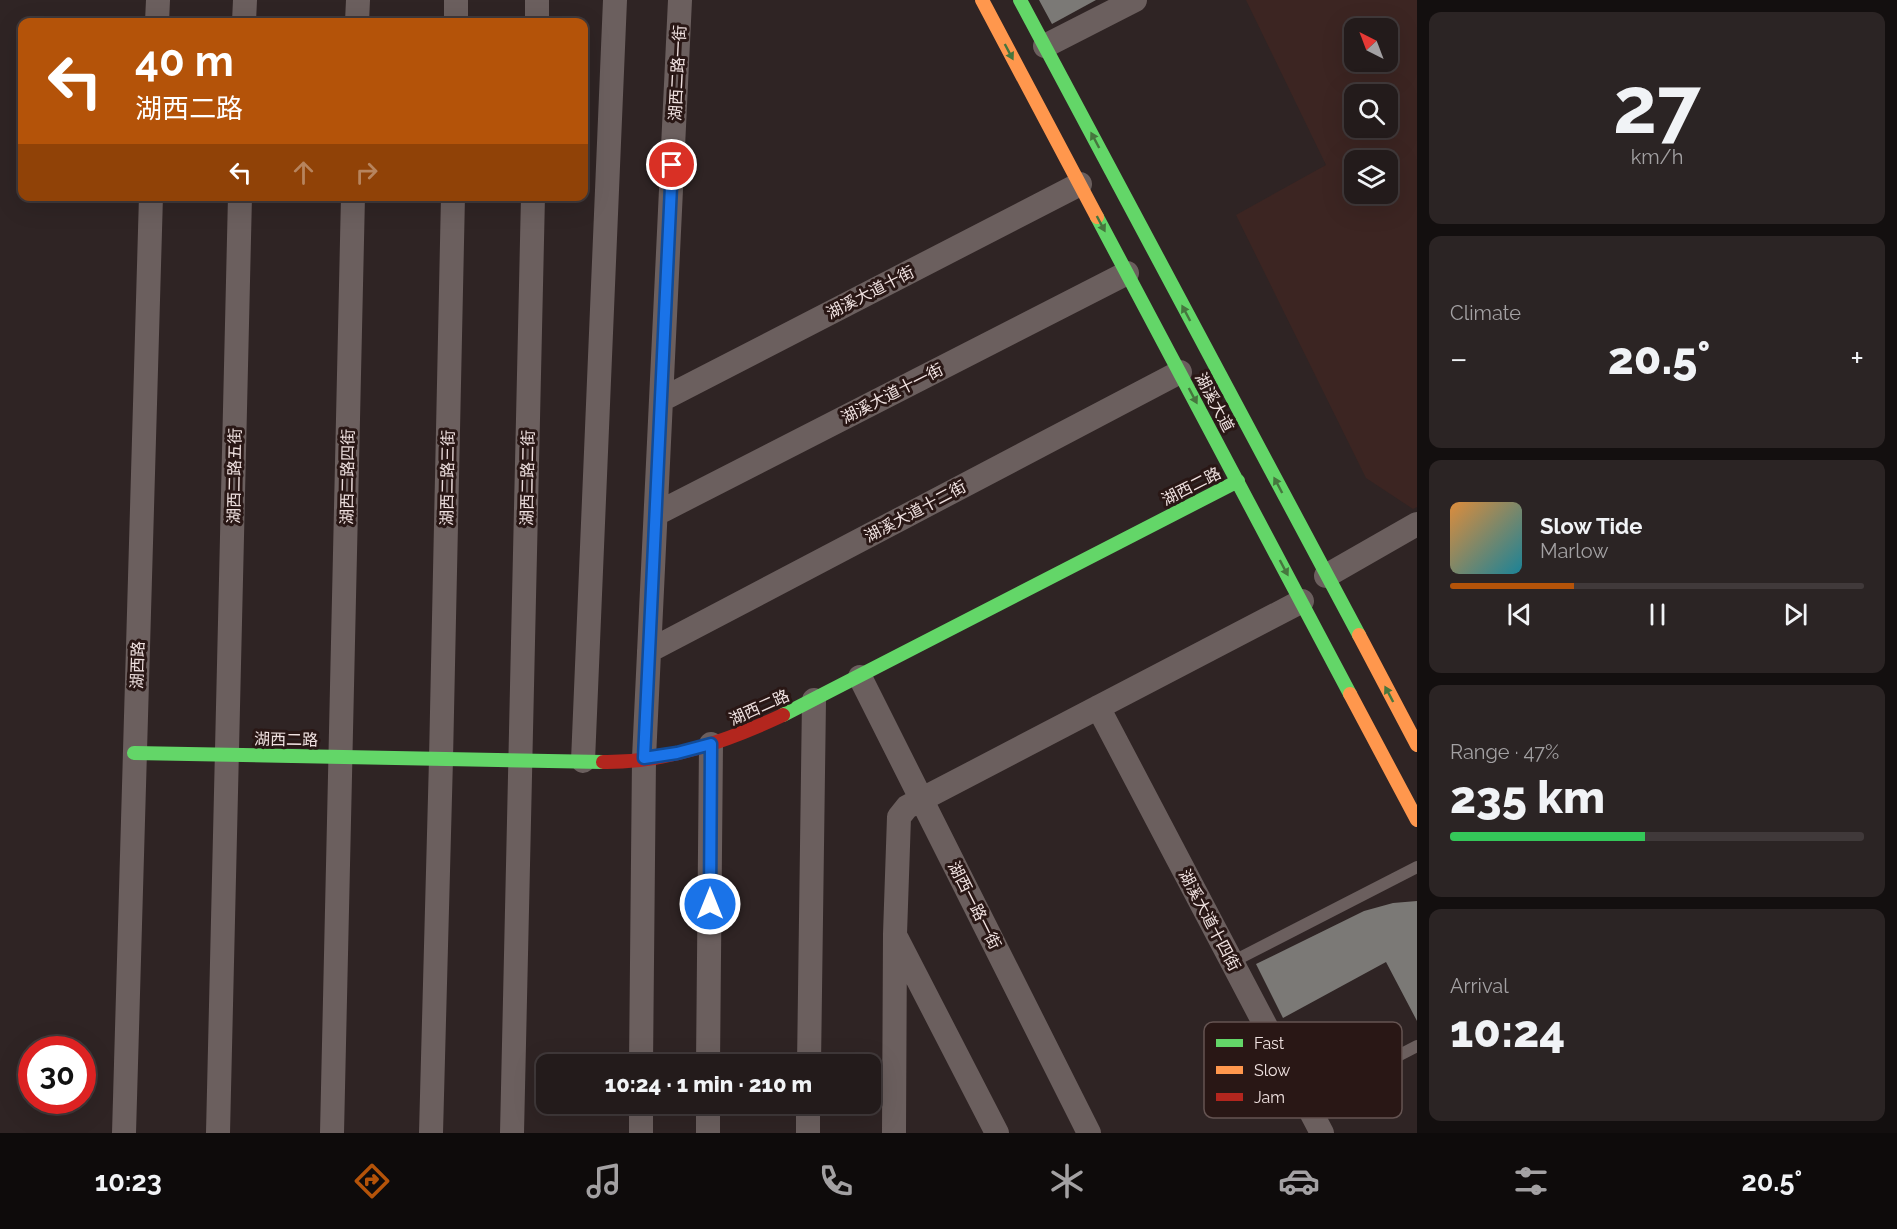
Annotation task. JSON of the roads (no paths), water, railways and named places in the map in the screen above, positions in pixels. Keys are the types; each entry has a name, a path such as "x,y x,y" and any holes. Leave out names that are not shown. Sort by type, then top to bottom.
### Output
{"street":[{"path":"157,18 158,0"},
{"path":"244,18 245,0"},
{"path":"357,18 358,0"},
{"path":"456,0 456,18"},
{"path":"537,0 537,18"},
{"path":"583,761 615,0"},
{"name":"湖西二路一街","path":"641,1054 644,758 680,0"},
{"name":"湖溪大道","path":"982,0 1417,820"},
{"name":"湖溪大道","path":"1020,0 1417,746"},
{"path":"1045,46 1135,0"},
{"name":"湖溪大道十街","path":"661,400 1080,184"},
{"name":"湖西路","path":"124,1133 151,201"},
{"name":"湖西二路五街","path":"218,1133 240,201"},
{"name":"湖西二路四街","path":"332,1133 353,201"},
{"name":"湖西二路三街","path":"431,1133 453,201"},
{"name":"湖西二路二街","path":"512,1133 533,201"},
{"name":"湖溪大道十一街","path":"656,514 1127,273"},
{"name":"湖溪大道十二街","path":"649,651 1180,372"},
{"name":"湖西二路","path":"134,753 616,762 677,753 737,736 814,700 1238,481"},
{"path":"1326,576 1417,524"},
{"path":"896,1130 895,934 899,818 907,807 1302,601"},
{"name":"湖西一路一街","path":"860,677 1089,1133"},
{"path":"809,1054 814,700"},
{"name":"湖溪大道十四街","path":"1098,708 1263,1022"},
{"path":"708,1054 711,744"},
{"path":"895,934 997,1133"},
{"path":"641,1114 641,1133"},
{"path":"708,1114 708,1133"},
{"path":"808,1114 808,1133"},
{"name":"湖溪大道十四街","path":"1314,1118 1322,1133"}],"lane":[{"path":"1232,962 1417,867"},
{"path":"1402,1054 1417,1046"}]}
